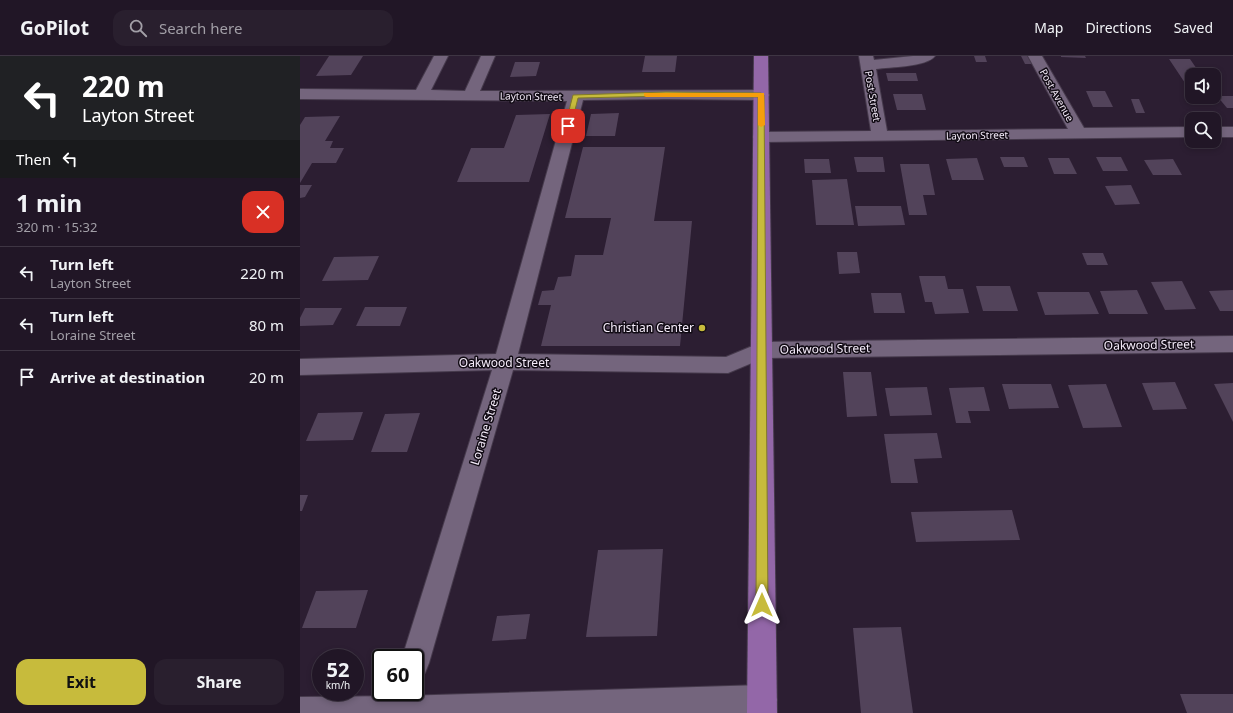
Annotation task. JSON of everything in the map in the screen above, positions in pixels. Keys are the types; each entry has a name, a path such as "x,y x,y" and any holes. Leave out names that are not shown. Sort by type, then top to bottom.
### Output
{"main road":[{"path":"761,56 762,707"}],"street":[{"path":"421,95 441,56"},
{"path":"471,95 488,56"},
{"path":"867,60 912,61 928,56"},
{"name":"Post Avenue","path":"1035,56 1079,134"},
{"name":"Post Street","path":"867,60 880,136"},
{"name":"Layton Street","path":"300,94 576,96 666,94 761,95"},
{"name":"Loraine Street","path":"419,649 505,362 576,96"},
{"name":"Layton Street","path":"761,137 1185,132"},
{"path":"1221,132 1233,132"},
{"name":"Oakwood Street","path":"300,367 505,362 728,365 762,350 1233,344"},
{"path":"300,712 402,705 762,707"}],"building":[{"path":"329,56 363,56 351,75 316,76"},
{"path":"645,56 677,56 675,72 642,72"},
{"path":"974,56 985,56 987,62 976,62"},
{"path":"1021,56 1031,56 1034,64 1025,64"},
{"path":"1085,56 1086,58 1061,57"},
{"path":"1169,59 1190,59 1196,68 1185,68 1185,83"},
{"path":"515,62 540,62 536,76 510,77"},
{"path":"886,73 916,73 918,81 888,81"},
{"path":"1086,91 1105,91 1113,107 1093,107"},
{"path":"893,94 922,94 926,110 897,110"},
{"path":"1221,96 1233,96 1233,108 1227,108 1221,101"},
{"path":"1131,99 1139,99 1145,113 1136,113"},
{"path":"619,113 615,136 586,136 591,114"},
{"path":"550,114 529,182 457,182 471,148 504,148 516,115"},
{"path":"340,116 325,141 333,141 330,148 344,148 336,163 312,163 300,183 300,125 305,117"},
{"path":"583,147 665,147 654,221 692,221 680,346 541,346 551,305 538,305 542,291 554,290 558,277 571,276 575,255 603,255 611,218 565,218"},
{"path":"854,157 883,157 885,172 857,172"},
{"path":"1000,157 1024,157 1028,167 1004,167"},
{"path":"1096,157 1121,157 1128,171 1103,171"},
{"path":"977,158 984,180 952,180 946,159"},
{"path":"1048,158 1069,158 1077,174 1054,174"},
{"path":"804,159 829,159 831,173 805,173"},
{"path":"1173,159 1182,175 1153,175 1144,160"},
{"path":"900,164 929,164 935,195 923,195 927,215 909,215"},
{"path":"847,179 854,225 816,225 812,180"},
{"path":"300,185 312,185 305,197 300,198"},
{"path":"1131,185 1140,204 1115,205 1105,186"},
{"path":"855,206 901,206 905,225 858,226"},
{"path":"837,252 857,252 860,273 839,274"},
{"path":"1082,253 1103,253 1108,265 1087,265"},
{"path":"379,256 368,280 322,281 334,257"},
{"path":"919,276 945,276 948,289 963,289 969,313 935,314 932,302 925,302"},
{"path":"1182,281 1196,309 1165,310 1151,282"},
{"path":"976,286 1010,286 1018,311 983,311"},
{"path":"1137,290 1148,314 1109,314 1100,291"},
{"path":"1233,290 1233,311 1220,311 1209,291"},
{"path":"1037,292 1089,292 1099,314 1045,315"},
{"path":"871,293 901,293 905,313 874,313"},
{"path":"365,307 407,307 400,326 356,326"},
{"path":"305,308 342,308 333,325 300,326 300,318"},
{"path":"843,372 871,372 877,416 847,417"},
{"path":"1175,382 1187,409 1153,410 1142,383"},
{"path":"1233,383 1233,422 1214,384"},
{"path":"1002,384 1051,384 1059,408 1009,409"},
{"path":"1106,384 1122,427 1083,428 1068,385"},
{"path":"927,387 932,415 890,416 885,388"},
{"path":"984,387 990,411 968,411 971,423 956,423 949,388"},
{"path":"363,412 353,440 306,441 318,413"},
{"path":"420,413 407,452 371,452 385,414"},
{"path":"937,433 942,458 914,459 918,483 891,483 884,434"},
{"path":"300,495 308,495 302,511 300,511"},
{"path":"1012,510 1020,540 916,542 911,512"},
{"path":"663,549 657,636 586,637 598,550"},
{"path":"368,590 356,628 302,628 316,591"},
{"path":"530,614 526,639 492,641 497,616"},
{"path":"901,627 913,713 861,713 853,628"},
{"path":"1180,694 1233,694 1233,713 1187,713"}],"slow traffic":[{"path":"646,95 761,95 761,125"}],"place":[{"name":"Christian Center","path":"702,328"}],"route":[{"path":"568,126 576,96 666,94 761,95 762,605"}]}
